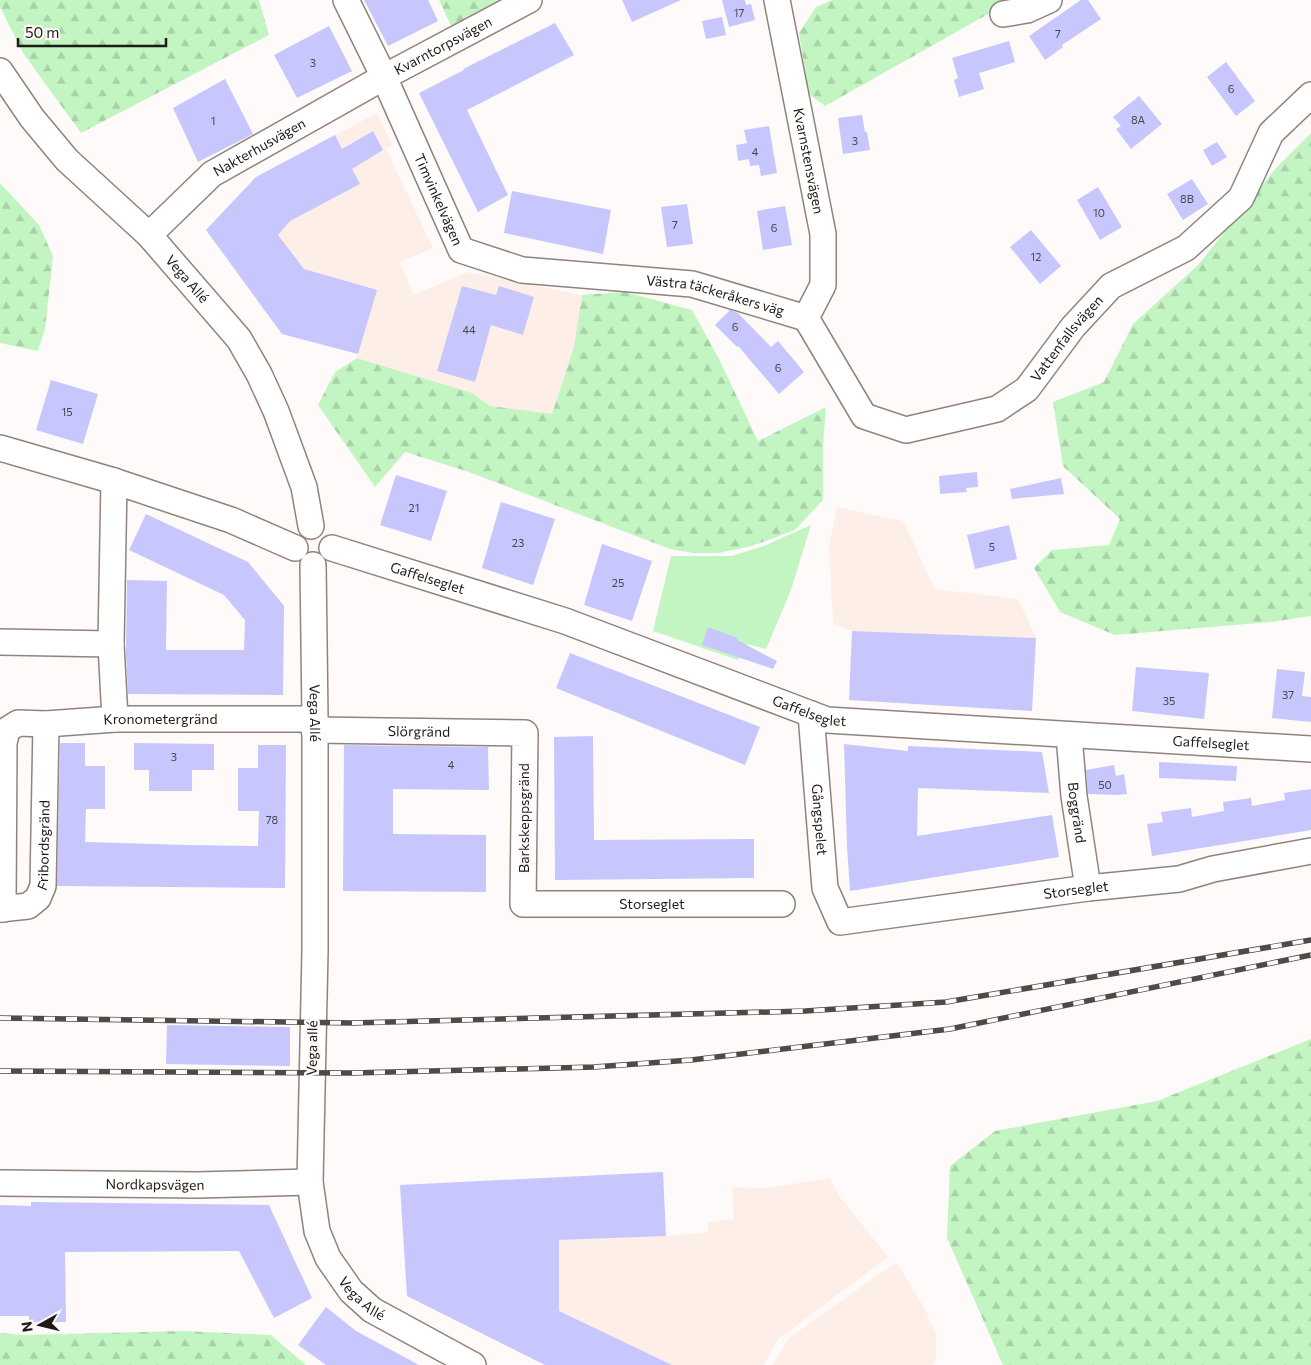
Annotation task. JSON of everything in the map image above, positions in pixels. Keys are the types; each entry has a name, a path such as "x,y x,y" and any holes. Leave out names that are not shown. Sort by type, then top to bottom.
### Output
{"street":[{"name":"Timvinkelvägen","path":"346,0 384,77 461,250 522,270 623,278"},
{"name":"Kvarntorpsvägen","path":"384,77 529,0"},
{"name":"Kvarnstensvägen","path":"777,0 823,234 823,285 806,318"},
{"path":"1003,14 1027,10 1049,0"},
{"name":"Vega Allé","path":"0,71 32,118 67,160 149,235 240,339 276,411 304,487 311,526"},
{"name":"Nakterhusvägen","path":"149,235 212,174 384,77"},
{"name":"Vattenfallsvägen","path":"806,318 864,416 906,430 997,409 1027,389 1073,327 1111,286 1186,248 1241,198 1271,133 1311,95"},
{"name":"Västra täckeråkers väg","path":"623,278 692,284 806,318"},
{"path":"0,448 114,481 231,520 296,548"},
{"path":"114,481 111,644 115,719"},
{"path":"311,526 322,530 332,548 327,559 321,564 306,564 301,560 296,548 300,532 311,526"},
{"name":"Gaffelseglet","path":"332,548 368,561 565,621 827,720 1311,749"},
{"name":"Vega Allé","path":"313,565 315,725 314,915"},
{"path":"0,642 111,644"},
{"name":"Gångspelet","path":"811,714 825,888 840,922"},
{"name":"Kronometergränd","path":"7,730 18,724 115,719 315,725"},
{"name":"Fribordsgränd","path":"7,730 4,742 2,909 28,906 38,898 43,886 46,724"},
{"name":"Slörgränd","path":"315,725 525,733"},
{"name":"Barkskeppsgränd","path":"524,904 525,733"},
{"name":"Boggränd","path":"1069,735 1074,796 1088,888"},
{"name":"Storseglet","path":"840,922 1088,888 1180,879 1214,870 1311,851"},
{"name":"Storseglet","path":"524,904 782,904"},
{"name":"Vega allé","path":"310,1182 314,915"},
{"name":"Vega Allé","path":"310,1182 317,1231 328,1258 351,1292 372,1310 473,1365"},
{"name":"Nordkapsvägen","path":"0,1183 197,1185 310,1182"}],"shaded area":[{"path":"377,113 393,145 386,149 433,248 400,262 414,295 467,272 582,295 574,347 552,415 490,406 472,393 357,358 358,354 282,334 206,230 256,177"},
{"path":"837,507 903,521 935,589 1018,599 1036,638 852,631 833,624 829,546"},
{"path":"830,1178 839,1196 888,1257 778,1339 764,1365 669,1365 559,1311 559,1240 666,1236 708,1232 708,1222 734,1219 732,1187 767,1188"},
{"path":"896,1262 922,1304 936,1334 936,1359 932,1365 772,1365 789,1338"}],"green space":[{"path":"0,0 259,0 269,35 81,133 23,53 0,7"},
{"path":"439,0 512,0 453,30"},
{"path":"832,0 1013,0 825,106 809,94 799,33 816,7"},
{"path":"1311,133 1311,616 1271,622 1115,635 1060,612 1034,568 1052,550 1109,545 1120,519 1063,466 1053,402 1104,382 1133,324 1198,265 1276,168"},
{"path":"0,183 39,225 53,256 45,329 38,351 0,343"},
{"path":"625,292 692,310 720,361 758,441 826,407 823,445 823,500 795,530 752,546 718,553 693,553 670,549 466,471 405,452 375,487 318,405 335,372 357,358 472,393 490,406 552,414 574,347 582,295"},
{"path":"811,525 791,590 766,649 747,644 738,660 653,631 671,556 732,556 766,545"},
{"path":"1311,1039 1311,1365 1003,1365 947,1238 950,1166 995,1131 1157,1101"},
{"path":"181,1331 271,1335 306,1365 0,1365 0,1333 24,1335"}],"building":[{"path":"364,0 428,0 438,21 388,46"},
{"path":"622,0 681,0 632,22"},
{"path":"722,0 745,0 746,5 751,4 755,20 729,27"},
{"path":"1081,0 1088,0 1101,19 1062,45 1063,47 1045,60 1029,36"},
{"path":"722,17 726,35 706,39 702,21"},
{"path":"555,23 574,55 467,110 508,195 478,212 419,93"},
{"path":"329,26 352,71 297,98 274,55"},
{"path":"1009,41 1015,62 979,73 984,89 959,97 954,80 958,78 952,58"},
{"path":"1226,62 1255,101 1236,116 1207,77"},
{"path":"225,79 253,134 198,162 173,108"},
{"path":"1139,96 1162,124 1131,149 1116,129 1121,126 1113,117"},
{"path":"862,115 870,150 843,154 838,118"},
{"path":"769,126 777,173 761,176 759,165 750,166 749,159 738,161 736,145 747,143 744,130"},
{"path":"373,131 383,150 352,169 360,184 290,221 278,235 304,269 377,290 358,354 282,334 206,230 256,177 335,135 342,149"},
{"path":"1217,142 1227,157 1212,166 1203,150"},
{"path":"1192,179 1208,204 1183,220 1167,194"},
{"path":"1098,187 1122,227 1100,240 1077,200"},
{"path":"512,191 611,210 603,254 504,233"},
{"path":"687,204 693,244 667,247 661,207"},
{"path":"785,206 792,245 763,250 757,211"},
{"path":"1031,230 1061,266 1040,284 1010,247"},
{"path":"462,286 496,295 499,286 534,297 523,335 491,325 475,382 437,371"},
{"path":"730,310 738,313 771,347 778,341 804,372 779,394 738,346 715,325"},
{"path":"51,380 98,394 83,444 36,430"},
{"path":"977,472 978,487 966,488 967,492 940,494 939,476"},
{"path":"396,475 447,491 431,541 380,525"},
{"path":"1061,478 1064,494 1012,499 1010,489"},
{"path":"501,502 555,519 533,585 482,568"},
{"path":"146,514 248,562 284,606 283,695 128,694 126,653 127,580 167,581 166,650 244,650 245,620 224,595 129,550"},
{"path":"1009,525 1017,559 975,569 967,535"},
{"path":"602,544 652,561 632,621 584,605"},
{"path":"708,627 738,638 737,640 777,661 773,669 702,645"},
{"path":"852,631 1036,638 1032,711 849,700"},
{"path":"570,653 760,727 745,765 556,688"},
{"path":"1136,667 1209,673 1204,719 1132,711"},
{"path":"1277,669 1305,672 1302,696 1311,697 1311,722 1272,718"},
{"path":"593,736 594,840 754,839 754,878 555,880 554,737"},
{"path":"60,743 85,743 85,766 105,766 105,809 86,809 85,842 258,846 259,811 238,811 238,768 258,768 258,745 286,745 285,888 57,886"},
{"path":"134,743 214,744 214,770 192,770 192,791 149,791 149,770 134,770"},
{"path":"844,744 908,751 908,746 1042,752 1049,793 918,788 917,836 1052,815 1059,857 850,891"},
{"path":"344,745 488,747 489,790 393,789 393,834 486,835 486,892 343,891"},
{"path":"1159,762 1237,766 1236,781 1159,778"},
{"path":"1114,765 1116,776 1124,774 1127,794 1088,794 1086,770"},
{"path":"1311,789 1311,830 1152,856 1147,824 1163,822 1161,812 1191,808 1192,817 1224,811 1223,802 1251,798 1252,806 1285,800 1284,793"},
{"path":"167,1025 290,1027 290,1066 166,1064"},
{"path":"663,1172 666,1236 559,1240 559,1311 672,1365 545,1365 407,1296 400,1185"},
{"path":"31,1202 269,1205 312,1298 274,1318 239,1251 65,1252 66,1322 29,1322 29,1316 0,1316 0,1205 31,1206"},
{"path":"326,1307 356,1331 419,1365 326,1365 298,1345"}],"railway":[{"path":"0,1018 352,1023 805,1011 946,1002 1311,940"},
{"path":"0,1071 352,1073 594,1067 691,1060 950,1029 1311,955"}]}
